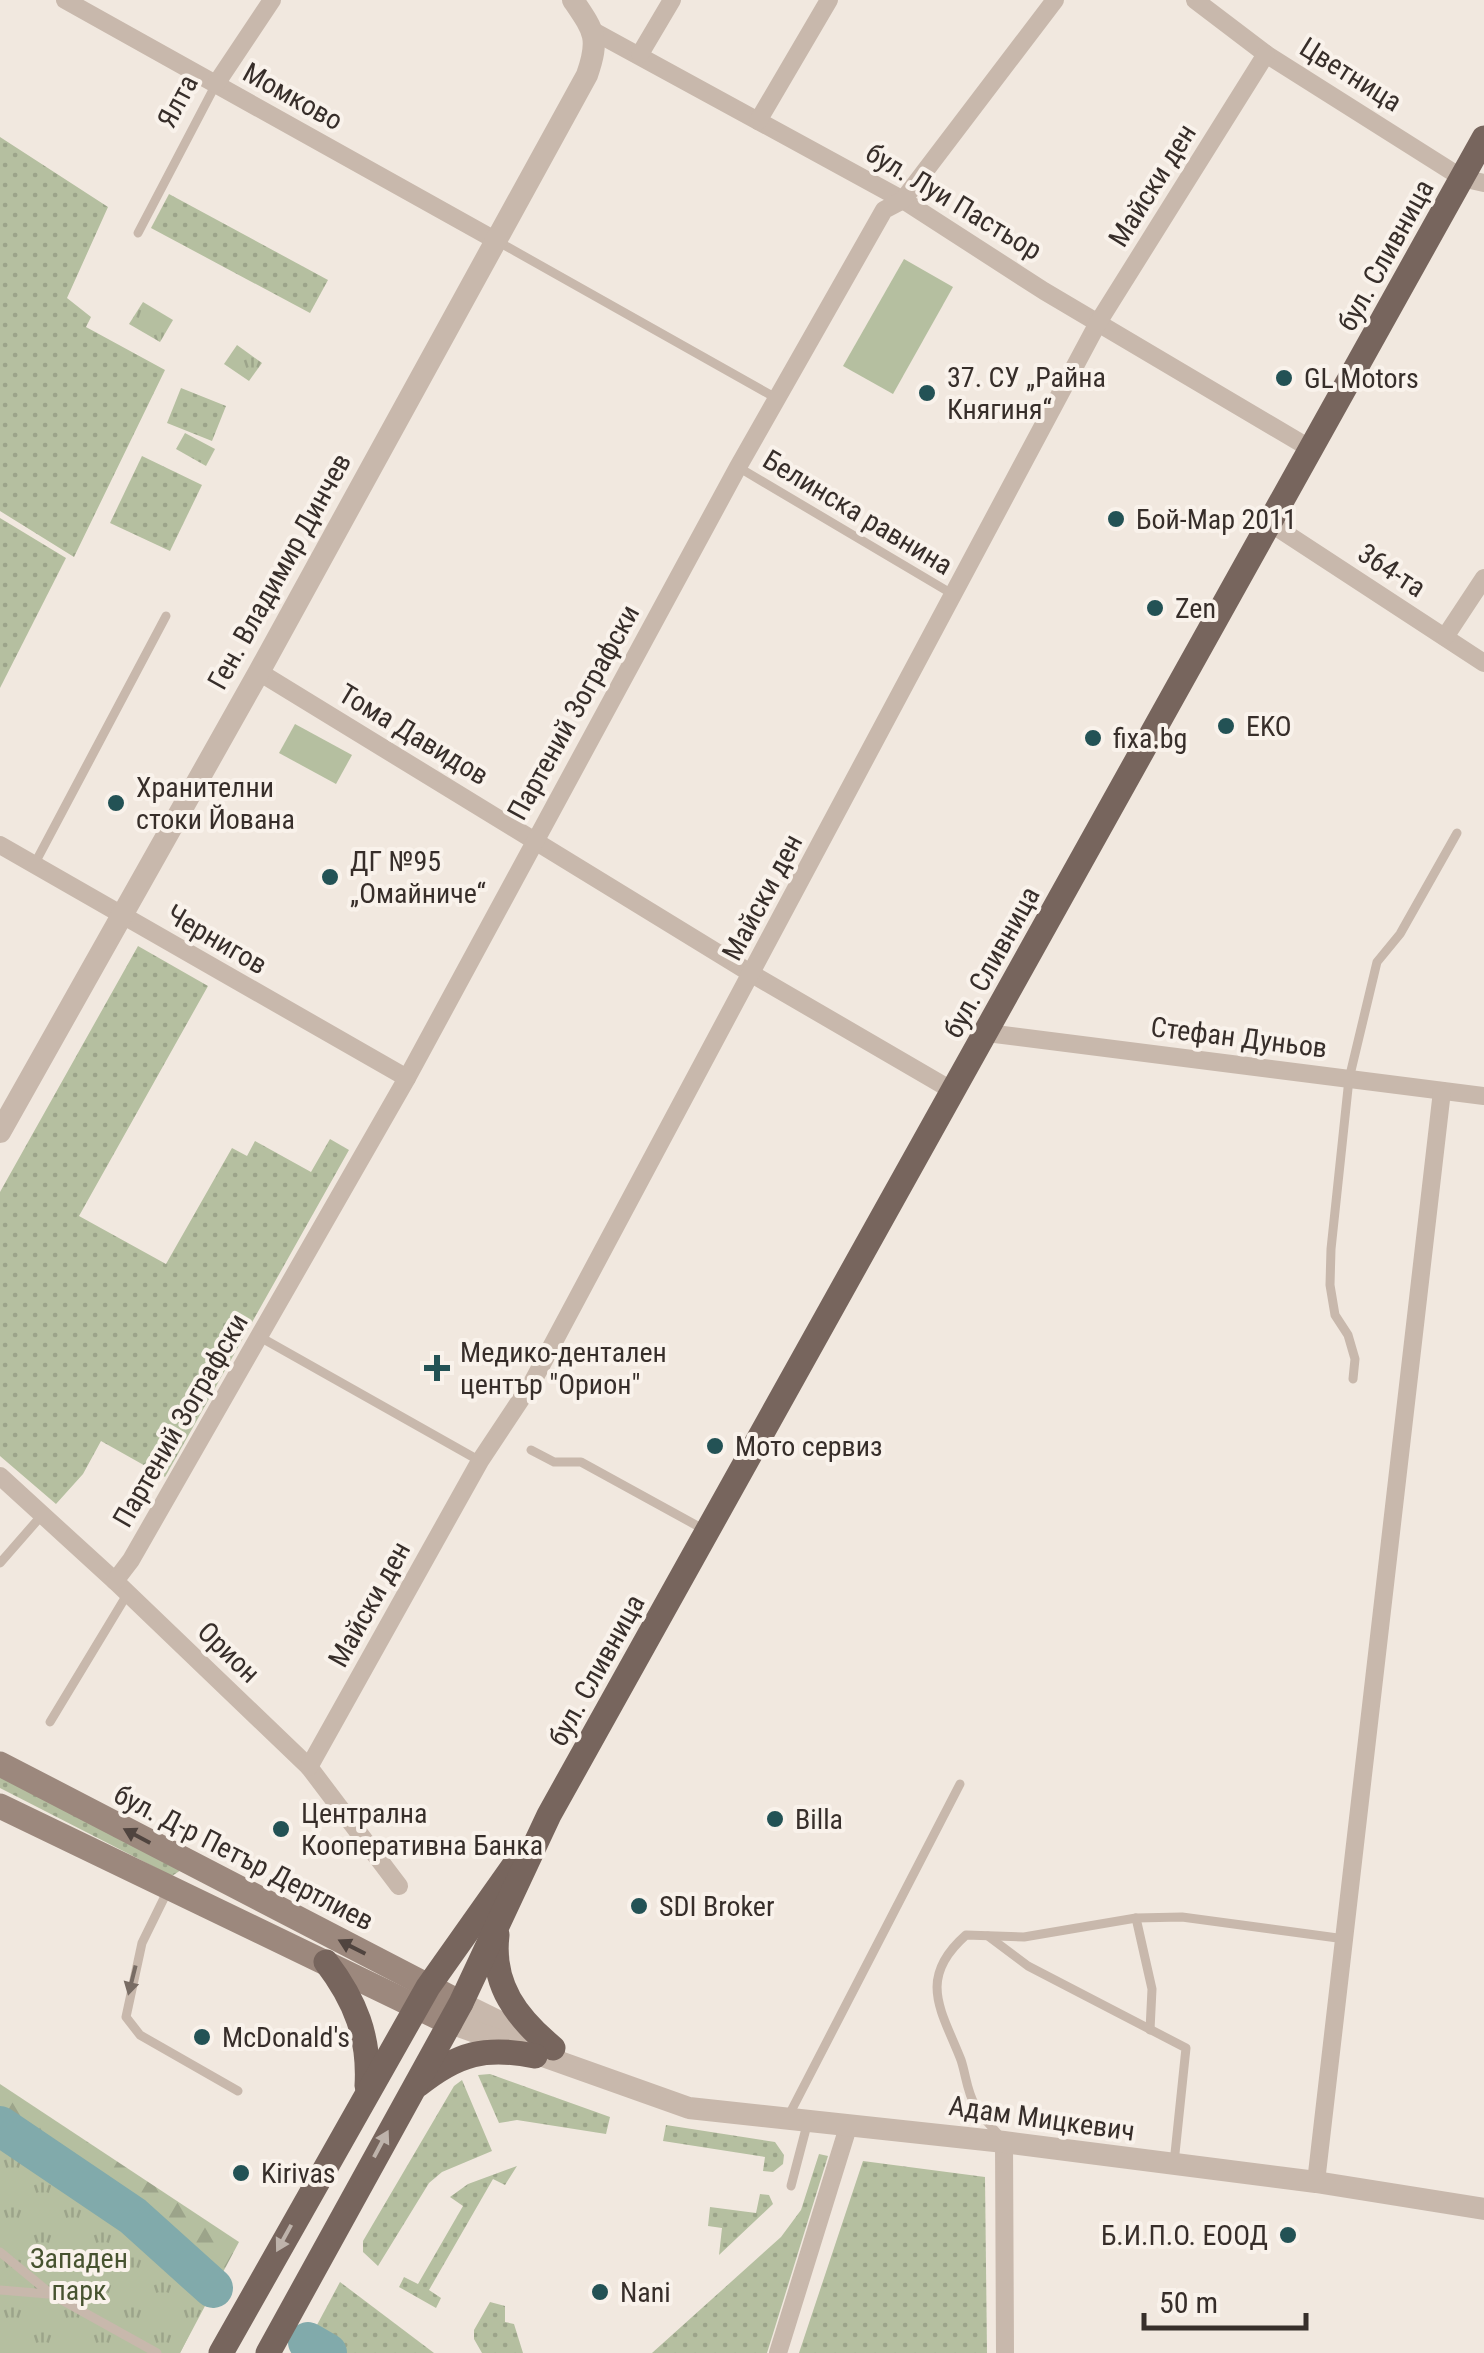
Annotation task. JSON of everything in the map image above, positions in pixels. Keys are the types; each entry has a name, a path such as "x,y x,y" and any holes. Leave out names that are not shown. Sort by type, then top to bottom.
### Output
{"main road":[{"name":"бул. Сливница","path":"268,2353 456,2013 549,1815 1311,449 1473,180 1484,138"},
{"name":"бул. Д-р Петър Дертлиев","path":"0,1764 456,2013"},
{"name":"бул. Д-р Петър Дертлиев","path":"0,1806 326,1962 422,1997"},
{"name":"бул. Сливница","path":"221,2353 422,1997 549,1815"},
{"path":"498,1930 496,1960 506,1994 544,2052"},
{"path":"326,1962 345,1987 361,2022 368,2059 366,2092"},
{"path":"408,2096 440,2069 467,2056 496,2050 544,2052"}],"street":[{"name":"Момково","path":"65,0 495,240"},
{"name":"Ялта","path":"216,84 272,0"},
{"name":"бул. Луи Пастьор","path":"573,0 595,32 903,200 1044,290 1311,449"},
{"path":"640,54 672,0"},
{"path":"758,121 829,0"},
{"name":"Партений Зографски","path":"122,1587 131,1560 407,1078 738,467 884,210 903,200 1056,0"},
{"name":"Цветница","path":"1195,0 1266,54 1473,180"},
{"name":"Ген. Владимир Динчев","path":"0,1132 259,672 586,75 595,53 595,32"},
{"name":"Майски ден","path":"309,1767 480,1461 533,1381 1099,321 1266,54"},
{"name":"364-та","path":"1270,523 1484,663"},
{"path":"1445,638 1484,578"},
{"name":"Тома Давидов","path":"259,672 752,974 953,1091"},
{"name":"Чернигов","path":"0,845 407,1078"},
{"name":"Стефан Дуньов","path":"987,1033 1484,1096"},
{"path":"1316,2182 1442,1091"},
{"name":"Орион","path":"0,1476 309,1767 400,1886"},
{"name":"Адам Мицкевич","path":"456,2013 595,2076 689,2108 1004,2142 1316,2182 1484,2209"},
{"path":"778,2353 849,2124"},
{"path":"1004,2142 1005,2353"}],"lane":[{"name":"Ялта","path":"138,234 216,84"},
{"path":"495,240 776,399"},
{"name":"Белинска равнина","path":"738,467 954,596"},
{"path":"34,866 166,616"},
{"path":"1353,1379 1355,1359 1348,1335 1335,1315 1330,1286 1349,1079 1377,962 1400,934 1458,833"},
{"path":"260,1337 480,1461"},
{"path":"531,1450 554,1462 581,1462 708,1532"},
{"path":"0,1562 42,1514"},
{"path":"50,1722 122,1587"},
{"path":"791,2186 798,2119 960,1784"},
{"path":"168,1889 142,1943 126,2017 140,2035 238,2091"},
{"path":"1004,2142 974,2104 960,2059 942,2022 936,1993 941,1969 952,1948 966,1935 1024,1937 1136,1918 1182,1917 1345,1939"},
{"path":"1136,1918 1152,1989 1150,2030"},
{"path":"988,1936 1028,1966 1186,2048 1174,2166"},
{"path":"0,2252 51,2294 157,2353"},
{"path":"0,2290 51,2294"}],"green space":[{"path":"0,137 108,207 67,298 91,317 86,327 165,370 74,557 0,511"},
{"path":"169,194 328,280 310,313 151,228"},
{"path":"904,259 953,287 893,394 843,366"},
{"path":"143,302 173,320 160,342 129,324"},
{"path":"237,345 262,363 249,381 224,364"},
{"path":"181,388 226,406 212,441 167,423"},
{"path":"185,433 215,449 206,466 176,449"},
{"path":"142,456 202,485 170,551 110,523"},
{"path":"0,518 66,558 0,688"},
{"path":"295,724 352,755 336,784 279,753"},
{"path":"138,946 208,986 79,1216 166,1264 232,1148 247,1156 255,1141 311,1172 330,1139 349,1150 165,1477 101,1441 83,1474 56,1504 0,1456 0,1192"},
{"path":"0,1776 181,1870 172,1876 0,1788"},
{"path":"490,2074 610,2117 606,2134 517,2120 499,2123 478,2075"},
{"path":"462,2080 492,2151 442,2172 429,2183 378,2266 363,2252 363,2241 454,2086"},
{"name":"Западен парк","path":"0,2084 239,2242 180,2353 0,2239"},
{"path":"666,2125 775,2142 784,2155 783,2164 773,2172 763,2171 765,2157 663,2141"},
{"name":"Западен парк","path":"0,2126 133,2216 213,2288 180,2353 0,2353"},
{"path":"819,2154 828,2156 767,2353 652,2353 781,2237 801,2210"},
{"path":"863,2161 985,2177 987,2353 799,2353"},
{"path":"517,2166 505,2185 493,2179 429,2290 441,2298 436,2308 399,2287 404,2277 418,2284 463,2206 450,2197 468,2184"},
{"path":"760,2194 769,2195 773,2204 719,2255 722,2228 708,2226 710,2207 756,2213"},
{"path":"340,2282 434,2353 302,2353"},
{"path":"490,2302 505,2306 505,2322 514,2324 523,2353 482,2353 474,2330"}],"waterway":[{"path":"0,2126 133,2216 213,2288"},
{"path":"308,2342 327,2353"}],"place":[{"name":"GL Motors","path":"1284,378"},
{"name":"37. СУ „Райна Княгиня“","path":"927,393"},
{"name":"Бой-Мар 2011","path":"1116,519"},
{"name":"Zen","path":"1155,608"},
{"name":"EKO","path":"1226,726"},
{"name":"fixa.bg","path":"1093,738"},
{"name":"Хранителни стоки Йована","path":"116,803"},
{"name":"ДГ №95 „Омайниче“","path":"330,877"},
{"name":"Медико-дентален център \"Орион\"","path":"437,1368"},
{"name":"Мото сервиз","path":"715,1446"},
{"name":"Billa","path":"775,1819"},
{"name":"Централна Кооперативна Банка","path":"281,1829"},
{"name":"SDI Broker","path":"639,1906"},
{"name":"McDonald's","path":"202,2037"},
{"name":"Kirivas","path":"241,2173"},
{"name":"Б.И.П.О. ЕООД","path":"1288,2235"},
{"name":"Nani","path":"600,2292"}]}
